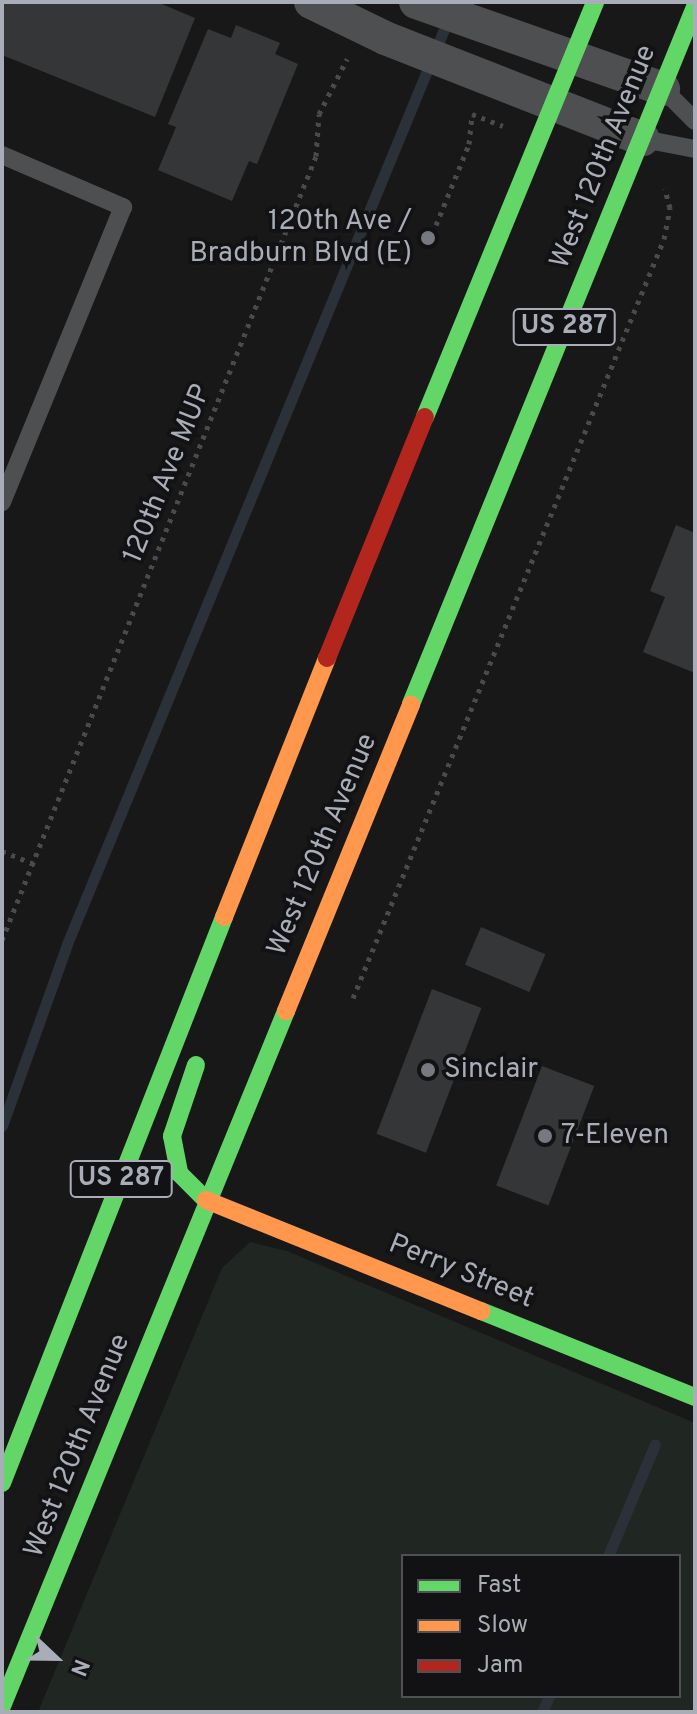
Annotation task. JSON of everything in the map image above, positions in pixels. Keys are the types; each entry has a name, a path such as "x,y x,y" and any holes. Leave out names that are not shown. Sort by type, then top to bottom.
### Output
{"main road":[{"name":"West 120th Avenue","path":"2,1483 240,876 595,2"},
{"name":"West 120th Avenue","path":"2,1706 695,7"},
{"path":"211,1006 240,876"},
{"path":"201,1050 172,1136 179,1173 206,1200"},
{"name":"Perry Street","path":"206,1200 695,1397"}],"street":[{"path":"311,2 385,38 643,139"},
{"path":"416,2 479,28 574,56 663,89"}],"lane":[{"path":"663,89 695,121"},
{"path":"643,139 695,149"},
{"path":"2,155 123,207 2,502"}],"path":[{"name":"120th Ave MUP","path":"2,940 316,156 319,114 344,58 357,62"},
{"path":"436,225 469,144 472,114"},
{"path":"2,851 34,864"}],"shaded area":[{"path":"250,1242 287,1251 695,1423 695,1712 38,1712 222,1268"}],"building":[{"path":"2,2 157,2 195,18 155,117 2,55"},
{"path":"236,25 280,43 275,54 298,64 257,164 249,161 232,201 158,170 176,127 168,124 208,29 231,38"},
{"path":"676,525 695,533 695,673 643,652 665,597 650,591"},
{"path":"481,927 545,954 529,992 465,965"},
{"name":"Sinclair","path":"432,989 481,1008 426,1153 376,1134"},
{"name":"7-Eleven","path":"542,1066 594,1086 548,1206 496,1185"}],"waterway":[{"path":"2,1126 67,944 449,17"},
{"path":"609,1554 655,1444"},
{"path":"542,1712 548,1698"}],"traffic: fast":[{"path":"425,417 595,2"},
{"path":"411,704 695,7"},
{"path":"2,1483 224,917"},
{"path":"2,1706 286,1011"},
{"path":"196,1065 172,1136 179,1173 206,1200"},
{"path":"481,1311 695,1397"}],"traffic: slow":[{"path":"224,917 327,658"},
{"path":"286,1011 411,704"},
{"path":"206,1200 481,1311"}],"traffic: jam":[{"path":"327,658 425,417"}],"place":[{"name":"120th Ave / Bradburn Blvd (E)","path":"428,238"},
{"name":"Sinclair","path":"428,1070"},
{"name":"7-Eleven","path":"545,1136"}]}
